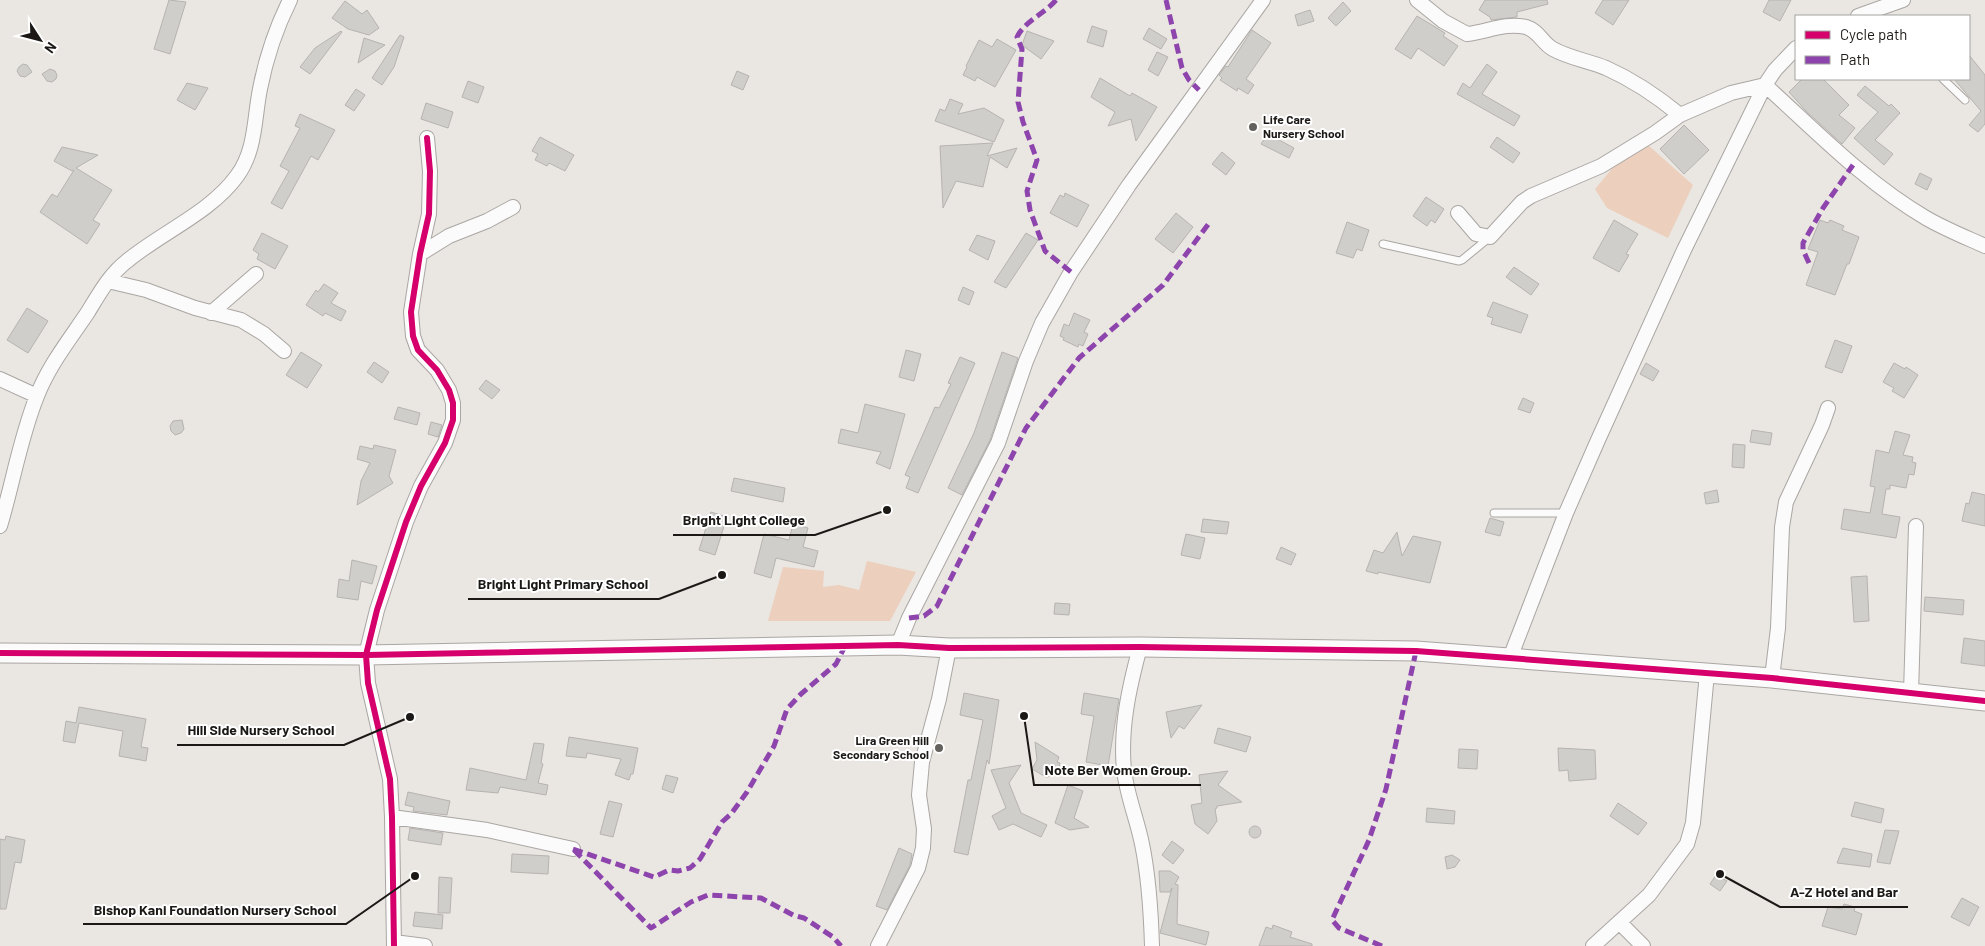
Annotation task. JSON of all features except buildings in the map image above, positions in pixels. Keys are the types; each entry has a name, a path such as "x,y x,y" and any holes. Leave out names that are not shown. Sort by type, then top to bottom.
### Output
{"street":[{"path":"0,526 20,450 37,396 50,370 108,281 125,262 202,208 227,188 247,160 255,132 259,90 277,25 290,0"},
{"path":"898,645 909,618 998,443 1042,323 1071,272 1129,185 1263,0"},
{"path":"1417,0 1443,22 1467,34 1502,26 1527,28 1534,31 1554,49 1606,68 1626,78 1663,101 1680,115"},
{"path":"1874,14 1903,0"},
{"path":"1510,658 1566,514 1684,250 1765,85 1775,70 1795,49"},
{"path":"1458,213 1476,234 1490,237 1522,202 1532,196 1602,166 1655,134 1680,115 1731,93 1765,85"},
{"path":"1765,85 1842,156 1879,186 1924,217 1985,246"},
{"path":"425,946 394,944 390,779 368,683 366,655 377,610 406,522 421,486 445,443 453,420 453,403 449,390 437,370 418,350 413,336 411,312 420,254 429,214 430,171 427,138"},
{"path":"420,254 449,236 487,221 514,207"},
{"path":"211,313 256,274"},
{"path":"108,281 146,290 195,308 241,320 264,334 284,351"},
{"path":"0,379 37,396"},
{"path":"1772,678 1778,628 1782,527 1786,502 1828,408"},
{"path":"1911,693 1916,526"},
{"path":"0,653 366,655 898,645 949,648 1140,647 1416,651 1772,678 1985,701"},
{"path":"1140,647 1127,695 1124,728 1124,769 1129,800 1142,844 1151,907 1152,946"},
{"path":"878,946 918,868 924,848 924,829 919,796 922,762 939,699 949,648"},
{"path":"1593,946 1649,895 1687,844 1692,823 1707,673"},
{"path":"392,817 487,830 573,849"},
{"path":"1619,922 1643,946"}],"lane":[{"path":"1943,80 1965,100"},
{"path":"1383,244 1459,261 1490,237"},
{"path":"1494,513 1566,514"}],"shaded area":[{"path":"1648,145 1693,185 1668,238 1607,208 1595,189 1621,158"},
{"path":"867,561 916,572 890,621 768,621 783,567 824,571 823,587 839,585 859,590"}],"marked path":[{"path":"1056,0 1025,26 1017,37 1022,49 1018,102 1037,160 1027,191 1030,210 1045,251 1071,272"},
{"path":"1166,0 1182,68 1189,80 1199,90"},
{"path":"1809,263 1803,250 1803,243 1823,208 1853,165"},
{"path":"909,618 924,616 937,606 1026,428 1079,358 1163,285 1210,222"},
{"path":"573,849 654,877 669,870 678,871 690,868 700,859 722,822 731,814 747,792 774,746 787,709 801,694 836,664 845,646"},
{"path":"1382,946 1339,928 1332,920 1369,840 1386,789 1416,651"},
{"path":"574,850 651,928 691,902 708,895 761,898 793,915 804,918 833,937 841,946"}],"cycle path":[{"path":"394,946 390,779 368,683 366,655 377,610 406,522 421,486 445,443 453,420 453,403 449,390 437,370 418,350 413,336 411,312 420,254 429,214 430,171 427,138"},
{"path":"0,653 366,655 898,645 949,648 1140,647 1416,651 1772,678 1985,701"}],"place":[{"name":"Life Care Nursery School","path":"1253,127"},
{"name":"Bright Light College","path":"887,510"},
{"name":"Bright Light Primary School","path":"722,575"},
{"name":"Note Ber Women Group.","path":"1024,716"},
{"name":"Hill Side Nursery School","path":"410,717"},
{"name":"Lira Green Hill Secondary School","path":"939,748"},
{"name":"A-Z Hotel and Bar","path":"1720,874"},
{"name":"Bishop Kani Foundation Nursery School","path":"415,876"}]}
